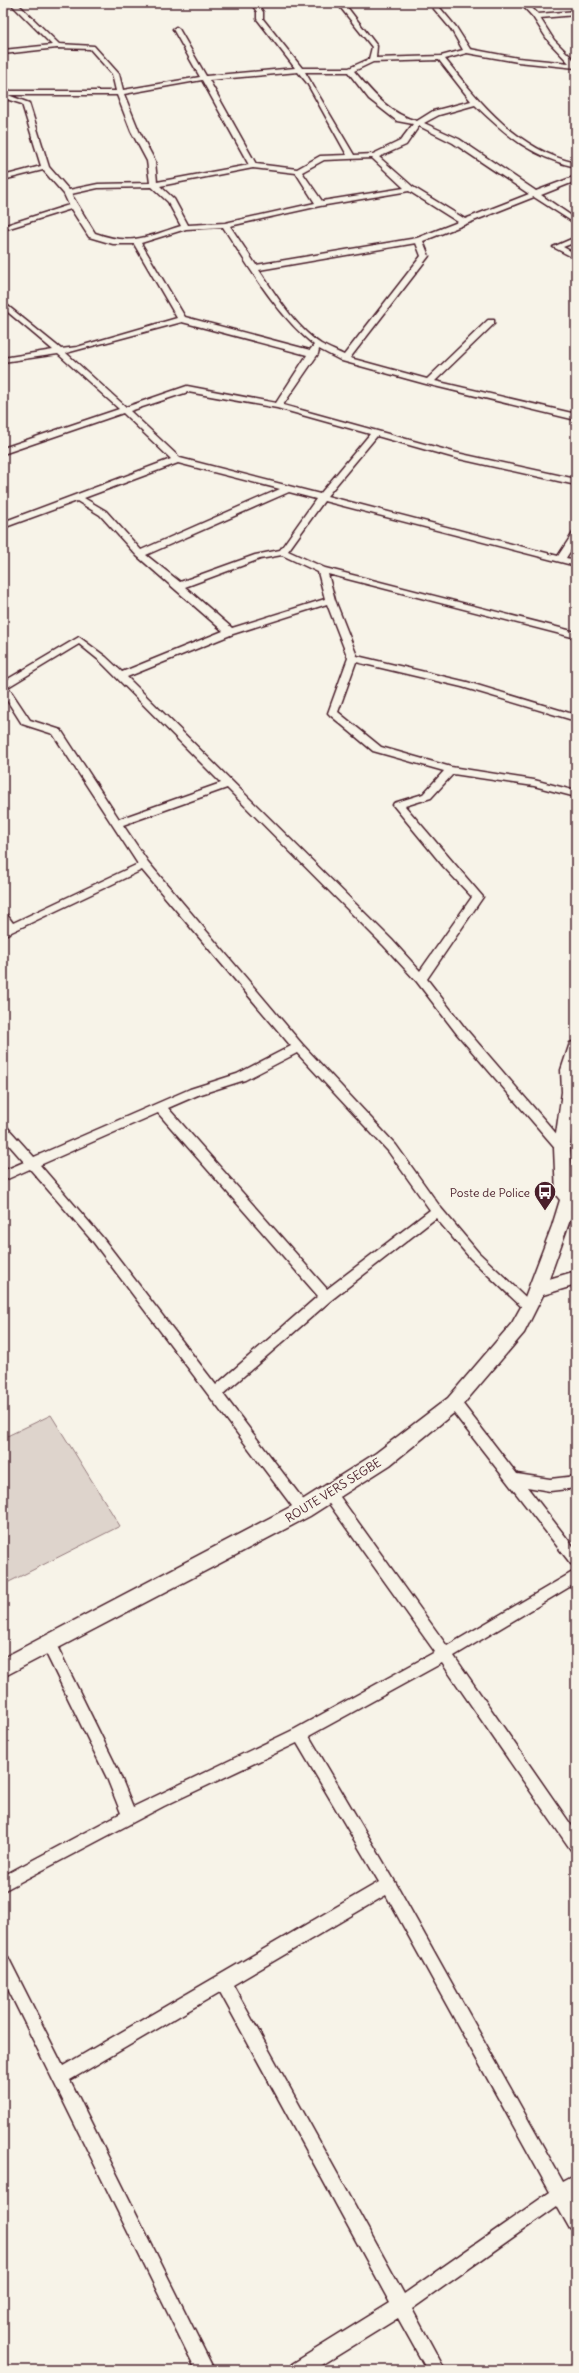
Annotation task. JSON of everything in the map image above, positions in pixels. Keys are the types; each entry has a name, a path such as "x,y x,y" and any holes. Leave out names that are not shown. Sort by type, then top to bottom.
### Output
{"main road":[{"name":"ROUTE VERS SEGBE","path":"576,1047 569,1070 570,1092 576,1124"},
{"name":"ROUTE VERS SEGBE","path":"566,1211 562,1148 570,1092"},
{"name":"ROUTE VERS SEGBE","path":"3,1668 303,1510 383,1459 454,1404 518,1328 530,1307 538,1290 566,1211 576,1173"},
{"path":"538,1290 576,1278"}],"street":[{"path":"14,3 57,46"},
{"path":"254,3 260,12 260,19 300,70 352,158"},
{"path":"340,3 375,47 372,60"},
{"path":"432,3 454,28 467,51"},
{"path":"523,3 536,16 550,41 576,66"},
{"path":"536,16 576,13"},
{"path":"176,29 244,147 253,166"},
{"path":"3,52 57,46 92,47 115,74 120,93 135,131 151,161 154,185 171,201 185,227"},
{"path":"3,93 120,93 204,78 300,70 350,70 372,60 441,58 467,51 518,60 576,66"},
{"path":"441,58 476,102 514,138 563,163 576,165"},
{"path":"350,70 372,97 400,119 418,123 456,141 537,193 576,222"},
{"path":"3,96 25,103 45,167 67,193 73,206 92,235 113,242 136,242 185,227 225,226 320,204 410,190"},
{"path":"67,193 98,186 154,185 253,166 298,171 323,158 374,156 403,143 418,123 436,113 476,102"},
{"path":"374,156 410,190 464,222"},
{"path":"3,178 45,167"},
{"path":"298,171 320,204"},
{"path":"255,268 419,240 576,178"},
{"path":"3,228 73,206"},
{"path":"225,226 303,335 318,345 345,359 429,382 576,416"},
{"path":"576,239 557,247 576,257"},
{"path":"345,359 425,256 419,240"},
{"path":"136,242 182,319"},
{"path":"4,308 60,351 126,410 177,460 290,488 576,564"},
{"path":"3,360 78,349 182,319 314,354"},
{"path":"429,382 491,322"},
{"path":"278,406 314,354 318,345"},
{"path":"3,451 187,389 278,406 455,455 576,482"},
{"path":"283,552 322,497 375,434"},
{"path":"3,525 177,460"},
{"path":"140,554 290,488"},
{"path":"77,497 103,513 140,554 179,586 230,632"},
{"path":"561,559 576,535"},
{"path":"179,586 258,557 283,552 322,570 576,635"},
{"path":"322,570 330,600 353,658 333,712 377,749 451,770 534,783 576,794"},
{"path":"120,676 230,632 330,600"},
{"path":"530,1307 474,1255 438,1211 392,1148 298,1047 144,865 118,823 57,732 26,722 3,687 79,640 120,676 229,784 421,979 461,1031 562,1148"},
{"path":"353,658 464,684 576,718"},
{"path":"421,979 478,897 456,877 420,829 398,805 427,796 451,770"},
{"path":"118,823 229,784"},
{"path":"3,918 7,930 144,865"},
{"path":"3,1176 30,1162 160,1108 194,1092 241,1077 298,1047"},
{"path":"160,1108 326,1297"},
{"path":"3,1130 98,1240 303,1510"},
{"path":"214,1394 326,1297 438,1211"},
{"path":"454,1404 514,1478 576,1560"},
{"path":"514,1478 550,1485 576,1482"},
{"path":"330,1494 445,1654 576,1845"},
{"path":"3,1884 130,1816 300,1734 445,1654 576,1576"},
{"path":"48,1645 113,1775 130,1816"},
{"path":"300,1734 389,1884 576,2223"},
{"path":"60,2077 389,1884"},
{"path":"3,1962 205,2370"},
{"path":"223,1982 436,2370"},
{"path":"298,2370 401,2306 576,2183"}],"shaded area":[{"path":"51,1415 120,1526 3,1585 3,1438"}],"place":[{"name":"Poste de Police","path":"545,1212"}]}
